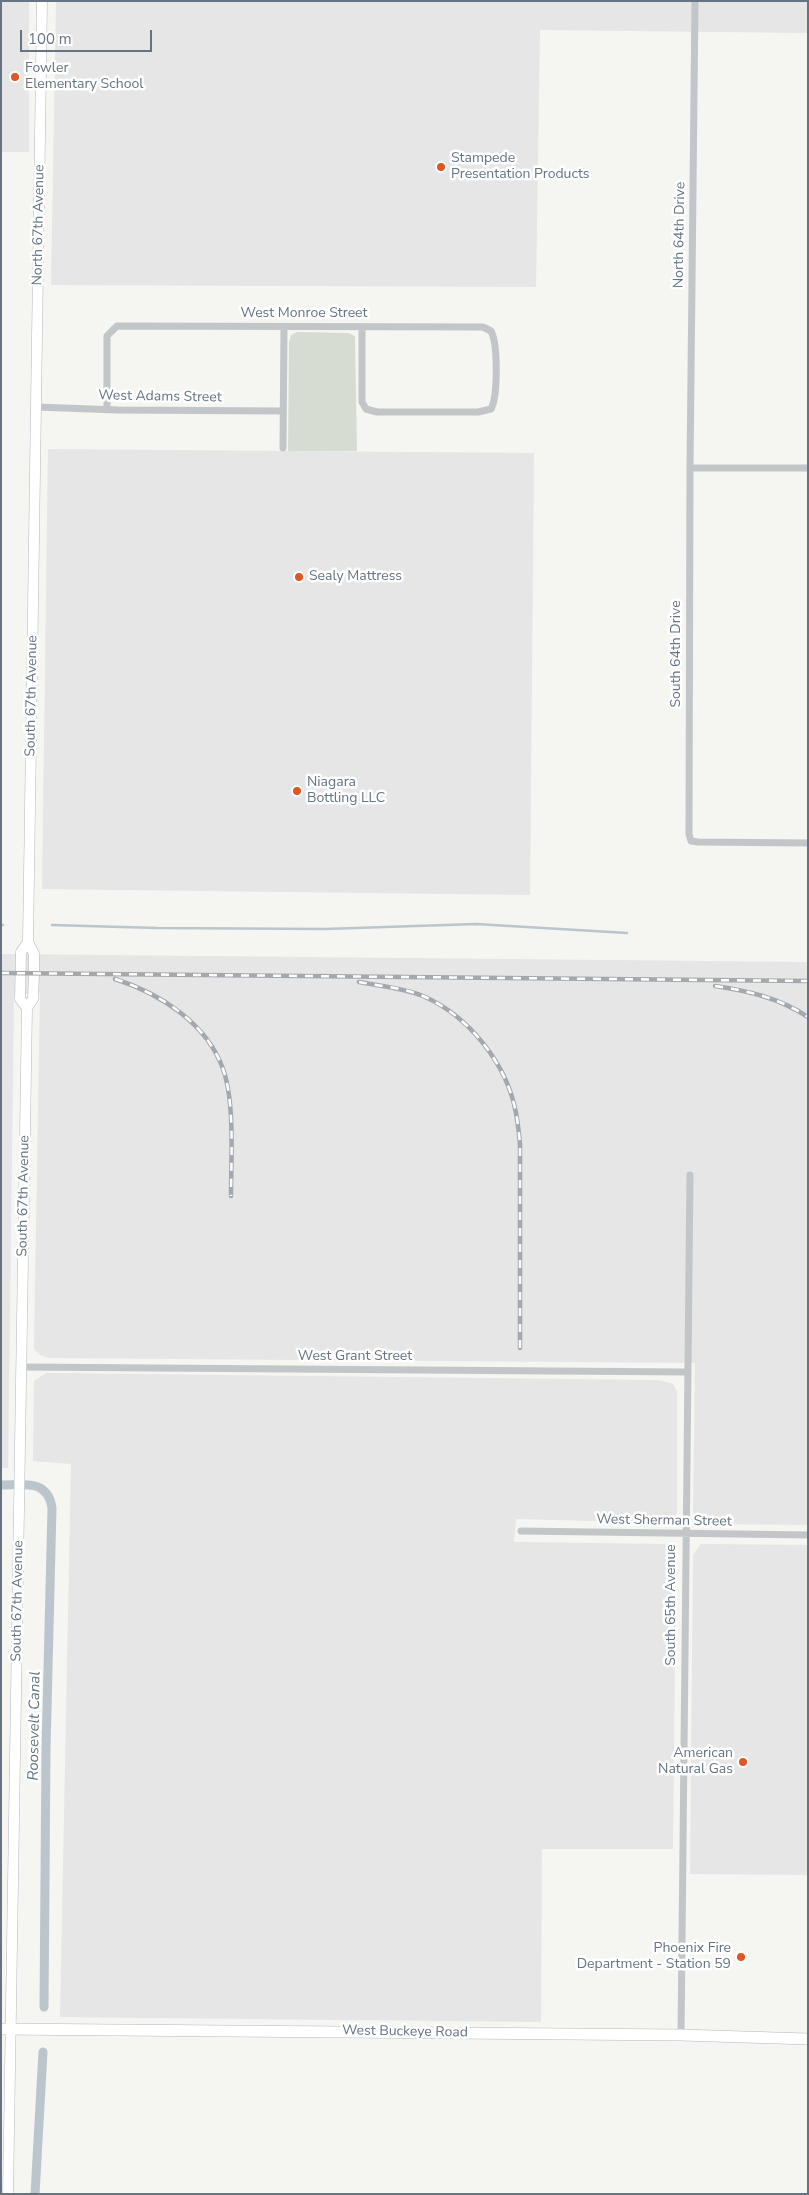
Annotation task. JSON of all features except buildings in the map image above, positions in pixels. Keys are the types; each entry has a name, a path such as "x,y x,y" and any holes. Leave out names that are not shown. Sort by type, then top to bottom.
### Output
{"main road":[{"name":"North 67th Avenue","path":"36,450 42,1"},
{"name":"South 67th Avenue","path":"8,2194 5,2029 20,1470 27,1008 20,999 20,990 21,952 28,942 36,450"},
{"name":"West Buckeye Road","path":"5,2029 681,2035 808,2040"}],"street":[{"name":"North 64th Drive","path":"690,468 695,1"},
{"name":"West Monroe Street","path":"107,410 107,336 117,326 483,327 491,331 495,342 495,396 492,409 478,412 377,412 366,408 362,402 362,327"},
{"path":"284,327 284,448"},
{"name":"West Adams Street","path":"36,407 107,410 283,411"},
{"path":"690,468 808,468"},
{"name":"South 64th Drive","path":"690,468 689,834 691,840 808,842"},
{"name":"South 65th Avenue","path":"681,2035 684,1534 690,1175"},
{"name":"West Grant Street","path":"22,1367 687,1372"},
{"name":"West Sherman Street","path":"521,1531 808,1535"}],"shaded area":[{"name":"Fowler Elementary School","path":"1,1 29,1 29,152 1,152"},
{"path":"56,1 808,1 808,33 540,30 536,287 51,285"},
{"path":"297,332 348,333 355,336 357,451 288,451 289,342 291,335"},
{"path":"48,449 534,453 530,895 42,889"},
{"path":"1,954 808,962 808,1525 709,1524 701,1523 696,1518 693,1512 695,1363 48,1358 40,1355 34,1349 34,1345 40,993 14,995 8,1468 1,1468"},
{"path":"46,1373 659,1380 673,1384 677,1391 677,1513 673,1521 669,1523 516,1519 514,1542 665,1544 676,1552 673,1849 542,1849 541,2022 60,2017 71,1464 33,1461 34,1381"},
{"path":"701,1544 808,1545 808,1875 690,1874 693,1555"}],"waterway":[{"path":"52,925 325,929 476,924 627,933"},
{"name":"Roosevelt Canal","path":"1,1485 26,1485 40,1488 46,1492 52,1508 46,1749 44,2007"},
{"name":"Roosevelt Canal","path":"35,2194 43,2052"}],"railway":[{"path":"1,973 808,981"},
{"path":"115,979 148,992 180,1012 206,1038 216,1052 227,1082 231,1114 231,1196"},
{"path":"359,982 408,991 440,1005 470,1029 495,1060 504,1077 516,1113 520,1144 520,1348"},
{"path":"715,986 763,996 797,1010 808,1017"}],"place":[{"name":"Fowler Elementary School","path":"15,77"},
{"name":"Stampede Presentation Products","path":"441,167"},
{"name":"Sealy Mattress","path":"299,577"},
{"name":"Niagara Bottling LLC","path":"297,791"},
{"name":"American Natural Gas","path":"743,1762"},
{"name":"Phoenix Fire Department - Station 59","path":"741,1957"}]}
